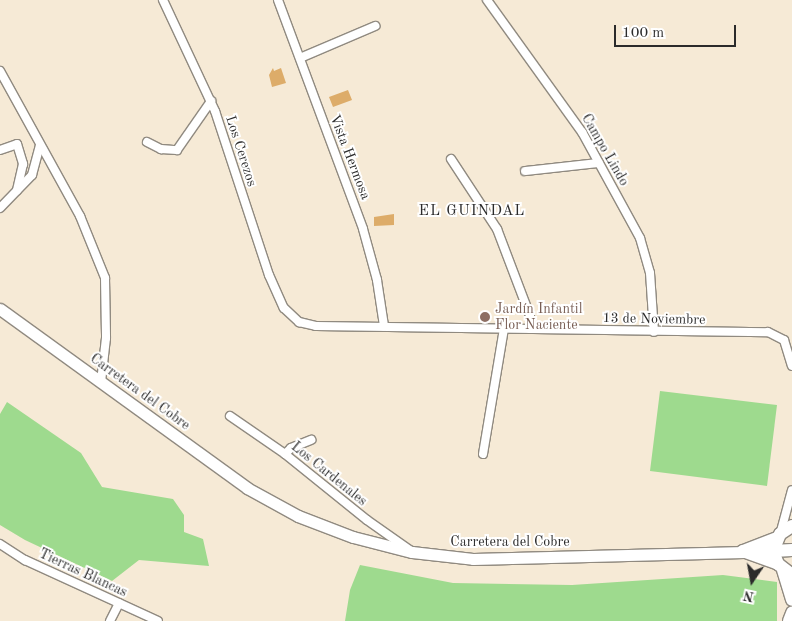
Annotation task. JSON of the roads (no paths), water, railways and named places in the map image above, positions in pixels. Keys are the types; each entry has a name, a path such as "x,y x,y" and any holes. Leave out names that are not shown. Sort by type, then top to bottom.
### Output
{"main road":[{"name":"Carretera del Cobre","path":"0,309 235,480 272,503 338,532 412,552 488,559 792,550"},
{"path":"743,551 778,536 792,526"},
{"path":"778,536 774,551 784,570 792,600"},
{"path":"743,551 784,570"},
{"path":"789,621 792,613"}],"street":[{"name":"Los Cerezos","path":"163,0 211,101 259,247 280,300 288,313"},
{"name":"Vista Hermosa","path":"278,0 363,229 377,280 384,326"},
{"name":"Campo Lindo","path":"487,0 582,132 600,163 647,256 654,332"},
{"path":"300,58 375,26"},
{"path":"0,71 80,216 105,278 106,338 101,382"},
{"path":"147,142 161,149 177,150 211,101"},
{"path":"0,150 16,144 23,164 17,190"},
{"path":"0,208 32,176 40,145"},
{"path":"450,159 497,229 530,316 530,329"},
{"path":"525,171 600,163"},
{"name":"13 de Noviembre","path":"288,313 309,326 773,333 786,343 792,366"},
{"path":"483,454 504,328"},
{"name":"Los Cardenales","path":"230,416 286,454 367,520 400,540 412,552"},
{"path":"286,454 291,448 311,440"},
{"path":"778,536 792,490"},
{"name":"Tierras Blancas","path":"0,544 25,560 158,621"},
{"path":"110,621 119,603"}],"place":[{"name":"Jardín Infantil Flor Naciente","path":"485,317"}],"district":[{"name":"EL GUINDAL","path":"472,212"}]}
